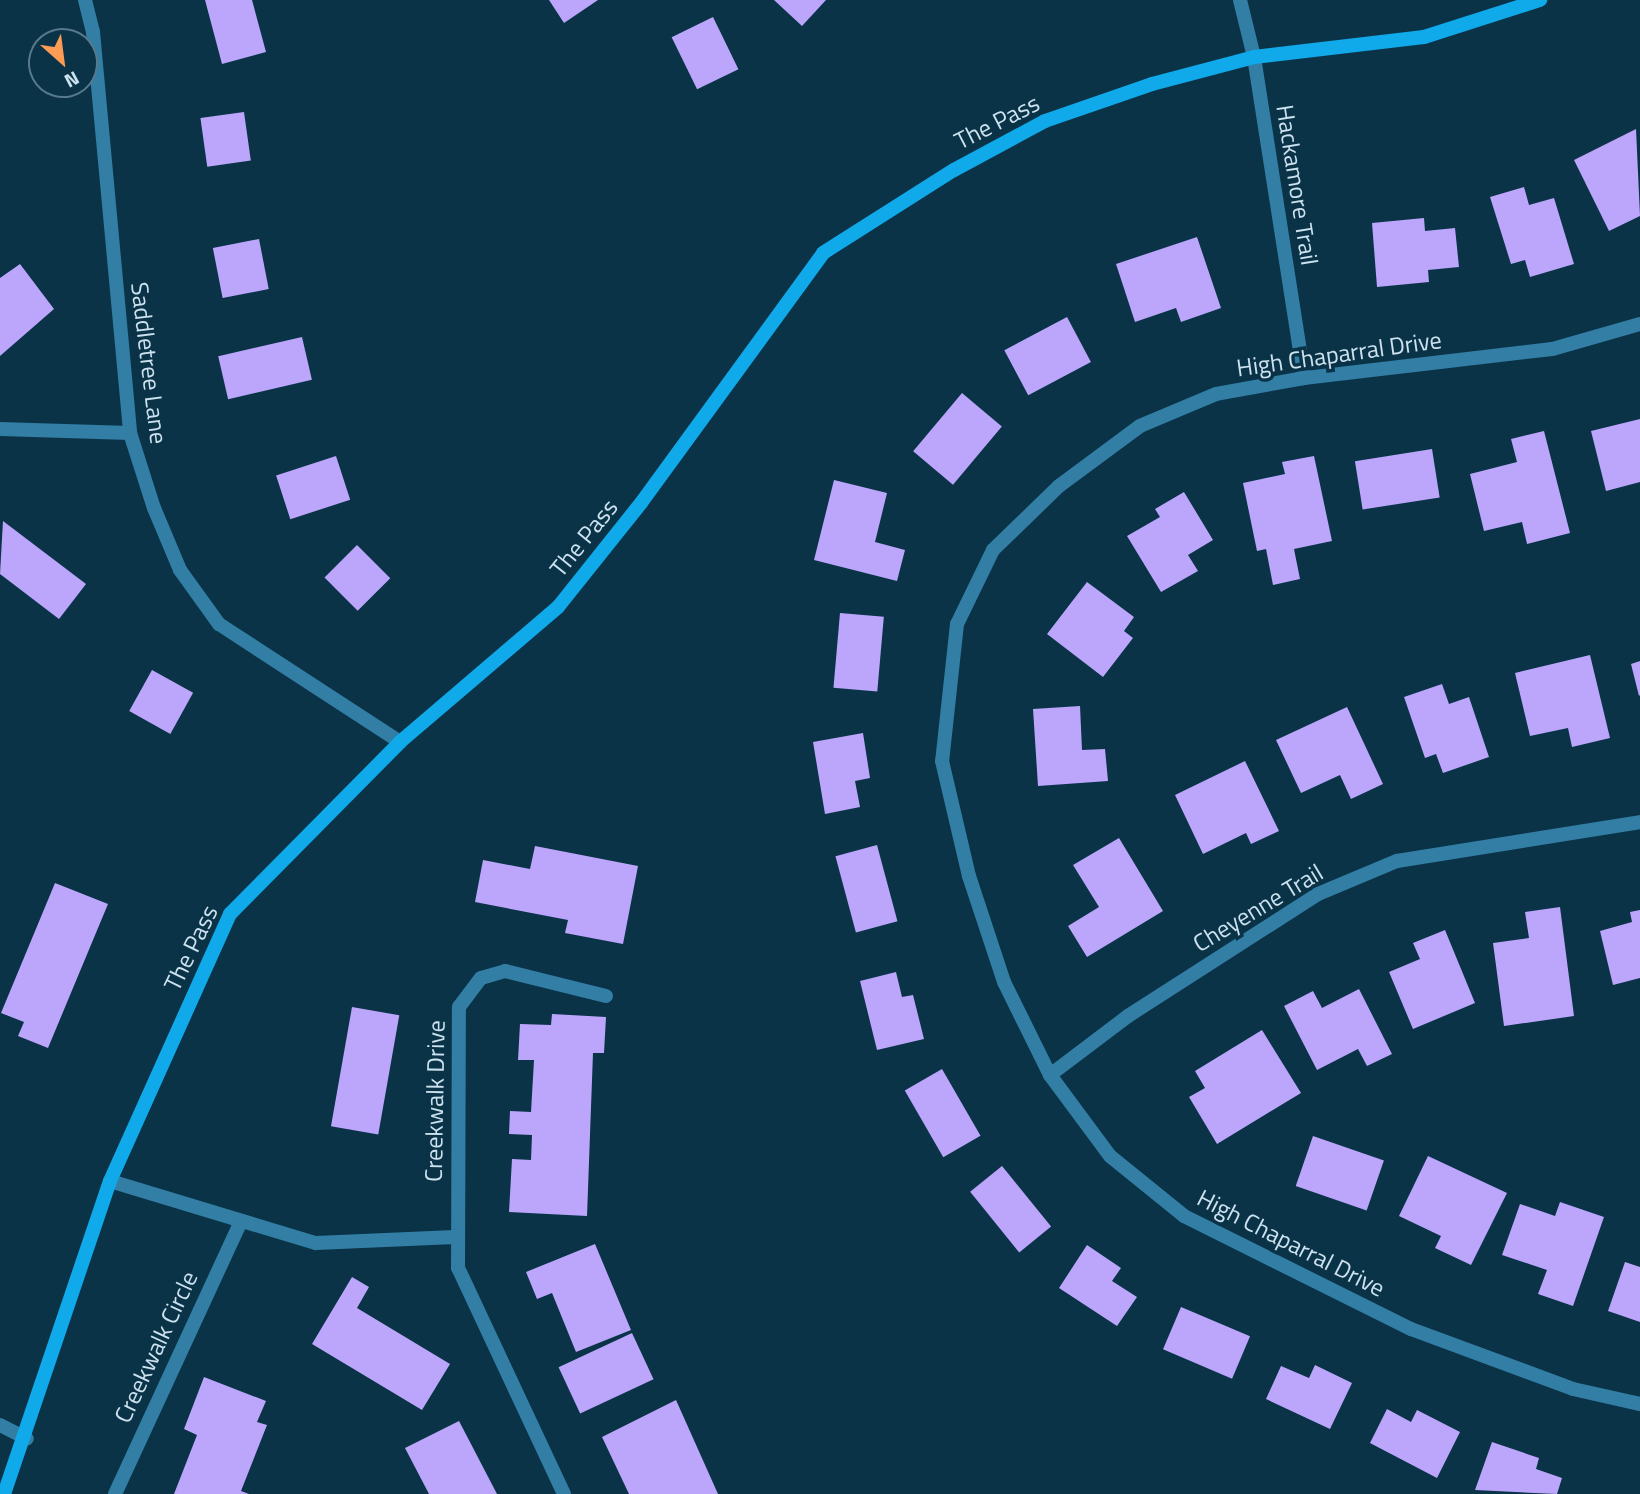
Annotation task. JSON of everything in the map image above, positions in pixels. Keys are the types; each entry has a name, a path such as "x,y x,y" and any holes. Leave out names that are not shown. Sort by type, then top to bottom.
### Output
{"street":[{"name":"Saddletree Lane","path":"85,0 93,32 130,433 180,570 219,624 400,742"},
{"name":"Hackamore Trail","path":"1240,0 1254,57 1304,378"},
{"name":"The Pass","path":"4,1494 27,1439 110,1181 230,914 400,742 558,607 641,503 822,253 954,170 1045,121 1152,84 1254,57 1424,37 1540,0"},
{"name":"High Chaparral Drive","path":"1640,324 1552,349 1304,378 1216,394 1140,426 1059,486 993,550 957,624 942,761 969,876 1000,969 1050,1075 1110,1156 1184,1216 1411,1329 1573,1389 1640,1404"},
{"path":"0,429 130,433"},
{"name":"Cheyenne Trail","path":"1050,1075 1128,1016 1318,894 1397,861 1640,822"},
{"name":"Creekwalk Drive","path":"564,1494 467,1290 455,1237 458,1007 465,992 481,978 505,971 607,996"},
{"path":"110,1181 316,1243 455,1237"},
{"name":"Creekwalk Circle","path":"115,1494 241,1221"},
{"path":"0,1425 27,1439"}],"building":[{"path":"205,0 252,0 266,52 222,64"},
{"path":"549,0 598,0 564,23"},
{"path":"774,0 826,0 802,26"},
{"path":"713,17 738,69 697,89 672,37"},
{"path":"244,112 251,161 207,167 200,118"},
{"path":"1636,129 1640,216 1609,231 1574,160"},
{"path":"1524,187 1529,205 1554,198 1574,264 1530,277 1525,260 1511,264 1490,197"},
{"path":"1424,218 1425,231 1455,228 1459,267 1428,270 1429,282 1377,287 1372,223"},
{"path":"1197,237 1221,308 1181,322 1176,308 1135,322 1116,264"},
{"path":"259,239 269,289 223,298 213,248"},
{"path":"20,264 54,309 0,356 0,278"},
{"path":"1067,317 1091,362 1028,395 1004,350"},
{"path":"302,337 312,380 228,399 218,356"},
{"path":"962,393 1002,426 953,485 913,451"},
{"path":"1640,419 1640,482 1606,491 1591,431"},
{"path":"1544,431 1570,533 1527,544 1522,522 1484,531 1470,474 1517,462 1511,439"},
{"path":"1432,449 1440,497 1363,510 1355,461"},
{"path":"336,456 350,500 290,519 276,475"},
{"path":"1314,456 1332,541 1294,549 1300,579 1273,585 1266,549 1257,551 1243,483 1285,474 1282,462"},
{"path":"834,480 887,493 875,542 905,550 897,581 814,560"},
{"path":"1184,492 1213,540 1188,555 1198,571 1161,592 1127,536 1160,517 1155,509"},
{"path":"3,521 86,584 59,619 0,574"},
{"path":"357,545 390,578 358,611 324,578"},
{"path":"1087,582 1134,617 1124,631 1133,638 1103,677 1047,634"},
{"path":"840,613 884,617 877,692 833,688"},
{"path":"1590,655 1610,738 1572,747 1568,728 1530,736 1515,673"},
{"path":"1640,661 1640,695 1639,696 1631,664"},
{"path":"152,670 193,693 170,734 129,711"},
{"path":"1442,684 1449,704 1469,697 1489,757 1443,773 1436,754 1425,758 1404,697"},
{"path":"1080,706 1082,750 1105,749 1108,781 1038,786 1033,709"},
{"path":"1347,707 1383,784 1351,799 1340,775 1301,793 1276,740"},
{"path":"863,733 870,778 855,781 860,807 825,814 813,742"},
{"path":"1245,761 1279,831 1251,844 1246,833 1203,854 1175,795"},
{"path":"1119,838 1163,911 1087,957 1068,926 1099,907 1073,865"},
{"path":"877,845 897,921 856,932 835,856"},
{"path":"535,846 638,866 623,944 565,933 568,920 475,902 483,860 530,869"},
{"path":"55,883 108,904 48,1048 18,1036 24,1022 1,1013"},
{"path":"1560,907 1574,1016 1504,1026 1493,943 1529,938 1525,912"},
{"path":"1640,910 1640,978 1613,985 1600,931 1632,922 1630,912"},
{"path":"1445,930 1475,1003 1413,1029 1389,972 1420,959 1413,943"},
{"path":"896,972 902,997 913,995 924,1039 877,1050 860,981"},
{"path":"1359,989 1392,1054 1367,1066 1358,1049 1317,1070 1284,1006 1313,991 1322,1008"},
{"path":"352,1007 399,1015 378,1134 331,1126"},
{"path":"552,1014 606,1017 604,1053 593,1053 587,1216 509,1212 512,1159 531,1160 532,1135 509,1134 510,1111 531,1112 534,1060 518,1060 520,1024 551,1025"},
{"path":"1262,1030 1301,1093 1217,1144 1189,1097 1205,1088 1195,1071"},
{"path":"942,1069 981,1136 943,1157 905,1090"},
{"path":"1313,1136 1384,1160 1367,1211 1296,1186"},
{"path":"1428,1156 1507,1193 1471,1265 1435,1248 1441,1236 1399,1216"},
{"path":"1002,1166 1051,1227 1019,1252 970,1192"},
{"path":"1560,1202 1604,1217 1573,1306 1538,1294 1547,1270 1502,1255 1520,1204 1555,1216"},
{"path":"595,1244 631,1330 576,1352 552,1293 537,1299 526,1272"},
{"path":"1087,1245 1121,1268 1112,1281 1137,1297 1117,1326 1059,1288"},
{"path":"1625,1262 1640,1267 1640,1322 1608,1311"},
{"path":"352,1277 369,1287 357,1308 450,1364 422,1410 312,1344"},
{"path":"1181,1307 1250,1336 1232,1379 1163,1349"},
{"path":"632,1333 654,1379 580,1413 559,1367"},
{"path":"1315,1365 1352,1383 1330,1429 1266,1399 1281,1366 1309,1378"},
{"path":"204,1377 266,1401 257,1422 267,1425 241,1491 249,1494 174,1494 197,1435 184,1429"},
{"path":"676,1400 718,1494 629,1494 602,1437"},
{"path":"1387,1409 1411,1422 1417,1410 1460,1432 1437,1478 1370,1443"},
{"path":"459,1421 497,1494 429,1494 405,1448"},
{"path":"1492,1442 1539,1458 1536,1469 1562,1478 1557,1494 1475,1490"}]}
